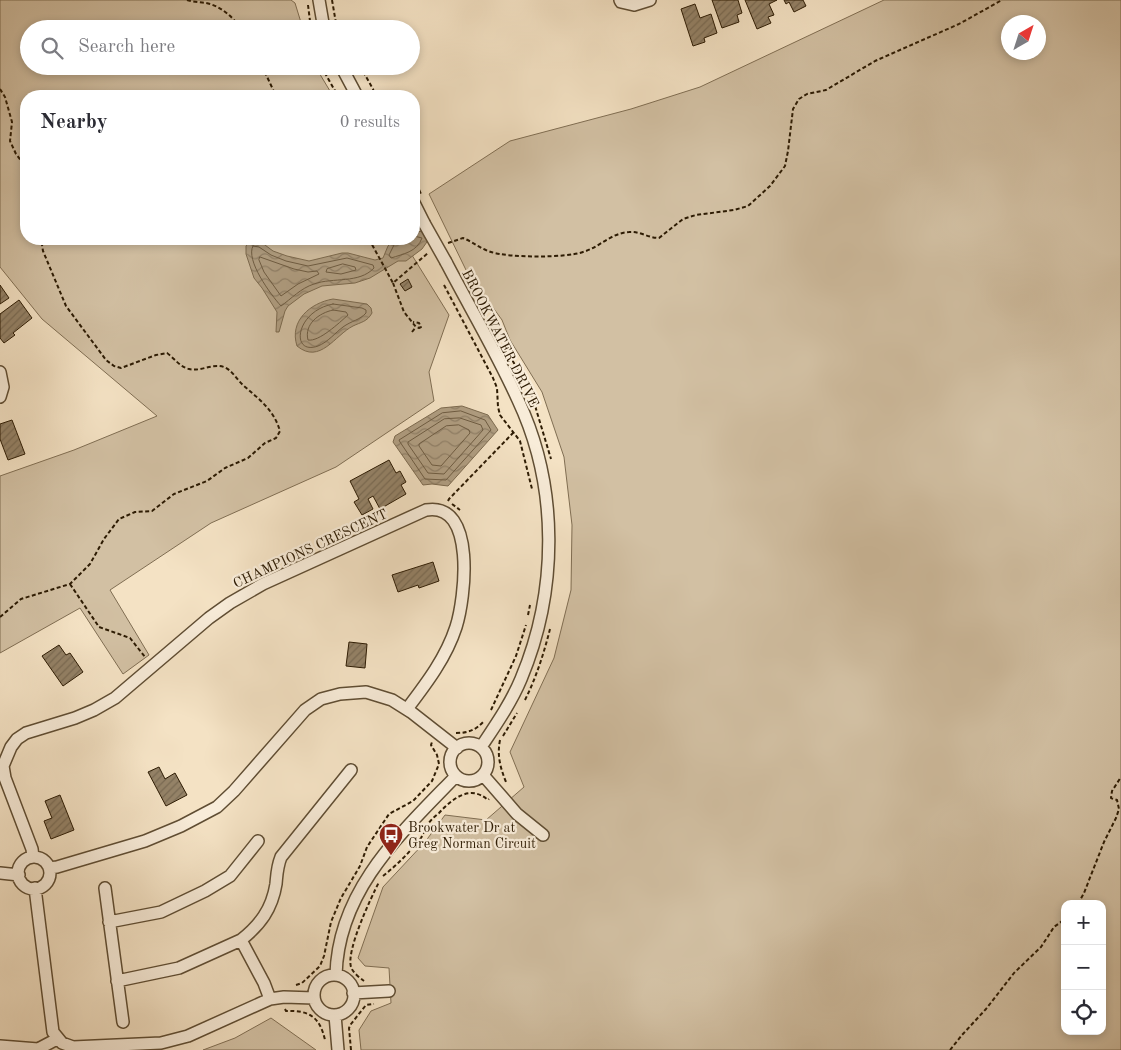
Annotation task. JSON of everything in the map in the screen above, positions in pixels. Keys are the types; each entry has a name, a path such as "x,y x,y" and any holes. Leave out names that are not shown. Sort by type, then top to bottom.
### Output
{"street":[{"path":"319,0 322,20"},
{"path":"620,0 621,2 634,5 650,0"},
{"path":"346,75 354,90"},
{"name":"BROOKWATER DRIVE","path":"420,215 518,400 538,453 548,514 549,562 544,604 537,636 521,680 502,715 481,747"},
{"path":"0,372 3,387 0,397"},
{"name":"CHAMPIONS CRESCENT","path":"33,857 32,849 5,778 3,766 11,747 17,739 26,733 94,710 115,698 208,618 263,584 426,510 435,509 448,514 455,522 461,535 464,580 456,627 444,655 431,677 406,709"},
{"path":"49,868 145,841 181,826 216,807 234,791 305,710 321,700 340,694 366,692 392,700 457,748"},
{"path":"469,743 481,747 487,758 486,770 483,775 473,781 467,781 456,776 452,771 450,758 457,748 469,743"},
{"path":"117,981 179,968 240,940 260,923 269,910 281,857 351,770"},
{"path":"483,775 517,814 543,836"},
{"path":"336,975 336,961 340,940 352,906 367,878 400,834 456,776"},
{"path":"109,922 161,912 205,891 230,876 258,842"},
{"path":"33,857 43,859 49,868 50,877 40,888 26,886 19,876 20,865 28,858 33,857"},
{"path":"0,873 19,876"},
{"path":"35,888 53,1032 62,1044 73,1047 161,1044 188,1036 270,999 284,997 314,998"},
{"path":"105,888 123,1022"},
{"path":"240,940 264,983 270,999"},
{"path":"336,975 348,981 353,993 353,999 347,1010 335,1015 322,1012 314,998 318,982 323,978 336,975"},
{"path":"353,993 389,991"},
{"path":"335,1015 338,1050"},
{"path":"0,1046 38,1049 57,1039"}],"path":[{"path":"187,0 205,2 217,7 234,20"},
{"path":"308,0 310,20"},
{"path":"332,0 335,20"},
{"path":"443,245 463,238 487,251 497,254 536,257 570,256 592,248 614,235 636,232 659,238 683,219 748,206 770,186 785,166 793,109 800,99 807,94 826,90 875,61 951,28 1002,0"},
{"path":"266,75 273,90"},
{"path":"326,75 335,90"},
{"path":"365,75 373,90"},
{"path":"0,89 5,98 12,122 10,141 20,159"},
{"path":"0,617 21,599 70,584 90,564 104,539 119,519 135,512 155,509 174,494 207,481 225,468 248,458 265,443 276,438 280,431 261,399 244,386 228,368 221,366 196,370 189,369 167,353 156,355 122,368 114,366 106,360 66,306 43,251 42,245"},
{"path":"372,245 393,283 404,312 416,327"},
{"path":"393,283 430,252"},
{"path":"412,332 416,327 419,328 421,324 413,322"},
{"path":"506,350 530,389 551,459"},
{"path":"462,514 458,508 447,501 448,499 513,433"},
{"path":"70,584 98,627 130,638 153,667"},
{"path":"522,705 530,691 546,648 551,624"},
{"path":"366,982 353,971 350,962 367,905 382,877 397,866 422,836 429,822 448,804 467,793 482,795 488,800 498,792 506,782 500,767 498,750 500,740 518,712"},
{"path":"1080,900 1116,818 1118,800 1111,798 1112,791 1121,777"},
{"path":"950,1050 1014,973 1061,922"},
{"path":"351,1050 349,1028 366,1005 376,1003 376,991"}],"shaded area":[{"path":"0,0 291,0 295,3 300,20 20,20 20,75 320,75 329,90 20,90 20,245 406,245 449,315 429,372 434,401 336,467 211,523 110,590 149,655 123,674 80,608 0,653 0,476 74,450 157,416 42,319 0,267"},
{"path":"884,0 1121,0 1121,1050 361,1050 359,1030 371,1011 391,1003 389,968 365,966 358,958 383,887 425,842 445,815 486,820 524,787 510,752 554,658 571,590 572,525 564,457 542,392 510,340 502,320 466,270 429,194 510,141 631,109 700,87"},
{"path":"271,1018 316,1050 203,1050 235,1038"}],"water":[{"path":"420,232 426,232 429,239 422,249 406,261 398,261 370,278 355,283 322,286 304,294 288,306 279,332 276,332 277,312 254,278 246,254 247,245 265,245 273,251 309,261 342,253 375,260 383,258 388,246 420,245"},
{"path":"333,299 367,304 371,308 372,313 366,320 346,330 320,350 313,352 305,351 297,346 296,329 303,315 309,309"},
{"path":"462,406 488,415 498,430 448,486 423,485 393,442 395,436 441,408"}],"building":[{"path":"712,0 738,0 742,13 737,15 739,22 722,28"},
{"path":"745,0 777,0 769,4 774,15 768,17 771,23 757,29"},
{"path":"784,0 803,0 806,6 794,12 789,2 786,4"},
{"path":"695,4 700,18 711,14 717,33 704,38 705,42 693,46 681,9"},
{"path":"408,279 412,287 405,291 400,284"},
{"path":"0,285 9,298 0,304"},
{"path":"19,300 32,318 4,343 0,338 0,314"},
{"path":"12,420 25,454 8,460 0,439 0,424"},
{"path":"389,460 396,473 400,471 406,482 401,485 406,494 380,509 373,496 368,499 373,509 362,515 354,502 359,499 350,481"},
{"path":"433,562 439,581 419,588 418,585 398,592 392,575"},
{"path":"349,642 367,644 365,668 346,666"},
{"path":"59,645 66,655 70,653 83,672 63,686 42,656"},
{"path":"159,767 165,779 175,773 187,795 166,806 148,772"},
{"path":"60,795 74,830 51,839 44,821 52,818 45,801"}],"place":[{"name":"Brookwater Dr at Greg Norman Circuit","path":"391,856"}]}
